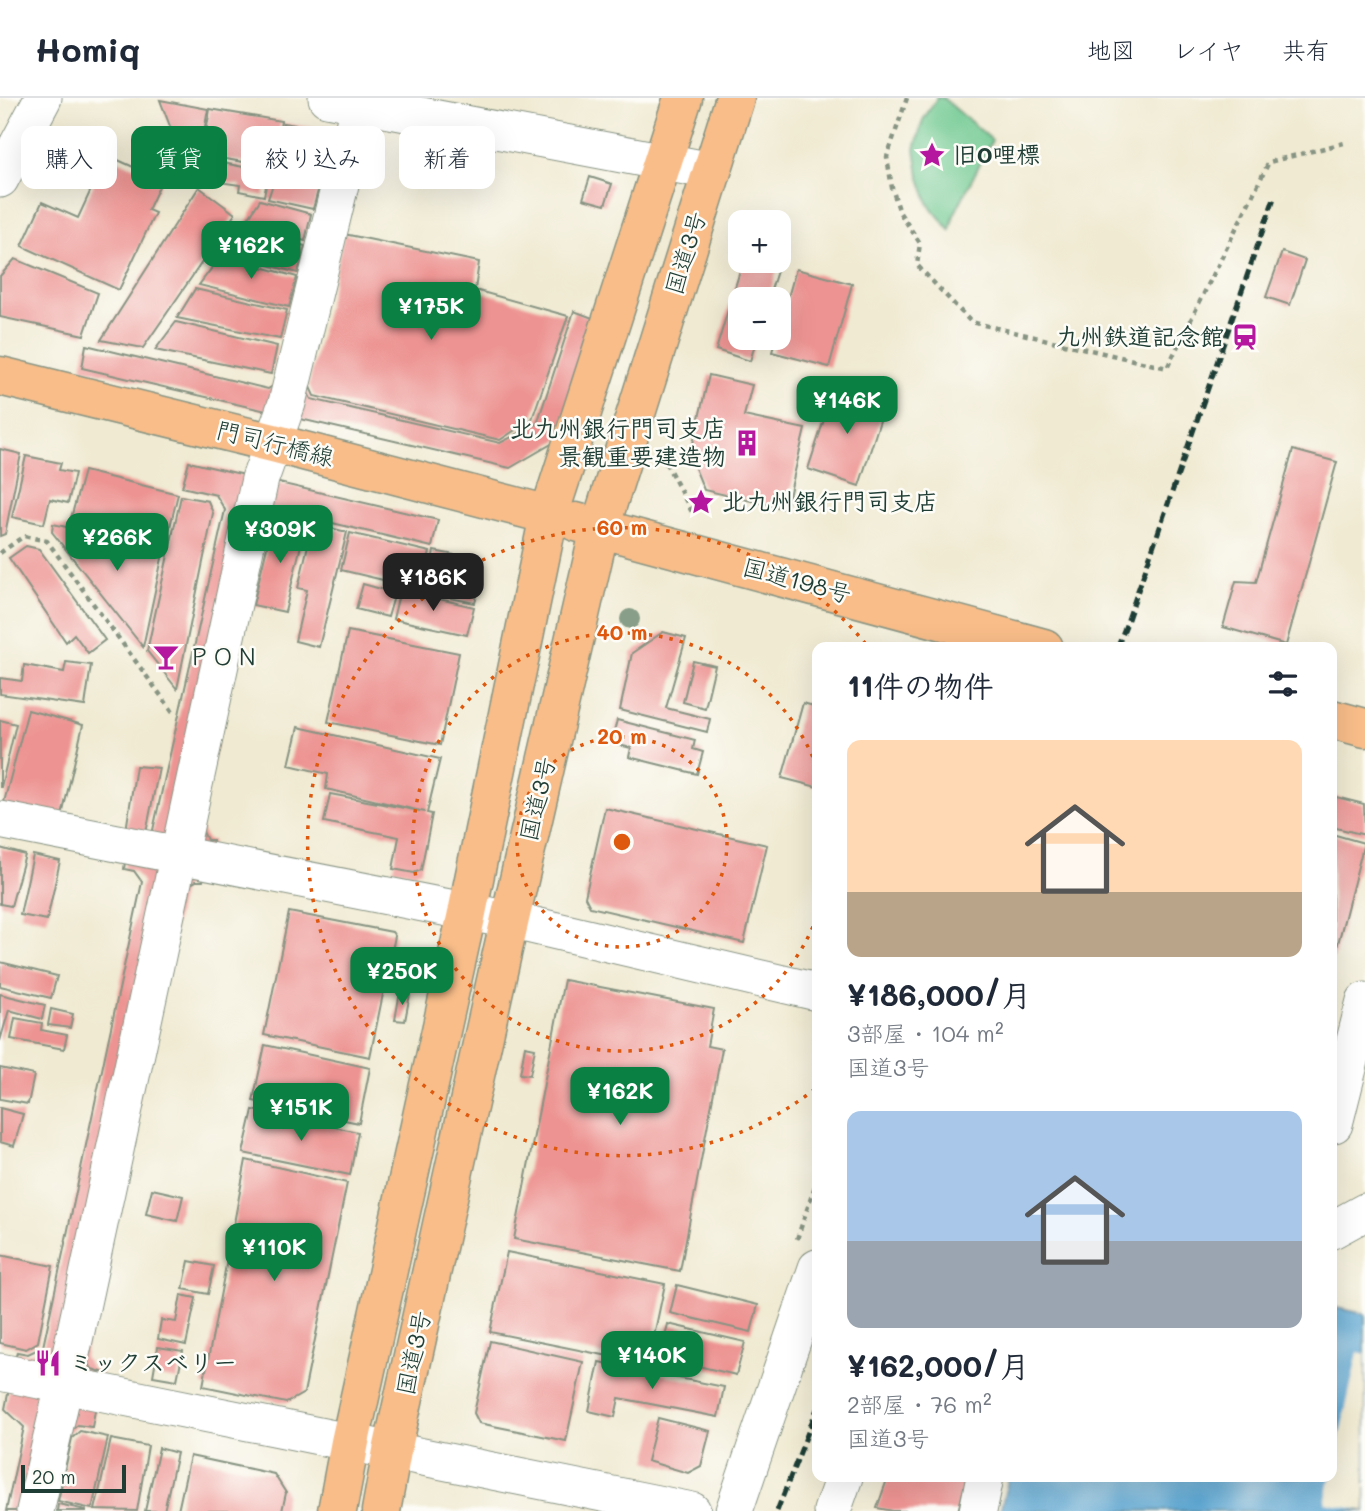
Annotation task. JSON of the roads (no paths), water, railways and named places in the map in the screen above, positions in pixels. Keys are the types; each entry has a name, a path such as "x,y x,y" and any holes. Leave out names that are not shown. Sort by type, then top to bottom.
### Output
{"main road":[{"name":"国道3号","path":"337,1511 467,913 549,515 683,98"},
{"name":"国道3号","path":"381,1511 510,920 600,528 735,98"},
{"name":"門司行橋線","path":"0,376 549,515"},
{"name":"国道198号","path":"549,515 1019,642"},
{"path":"1337,720 1365,728"}],"street":[{"path":"0,179 43,98"},
{"path":"35,1511 81,1389 194,857 208,722 260,479 288,403 350,100 712,170"},
{"path":"0,820 510,920 812,991"},
{"path":"1344,1126 1365,1001"},
{"path":"1337,1227 1365,1212"},
{"path":"734,1511 806,1256"},
{"path":"6,1373 692,1511"},
{"path":"832,1511 842,1482"},
{"path":"978,1511 984,1482"}],"water":[{"path":"1337,1308 1365,1314 1365,1511 1000,1511 1008,1482 1337,1482"}],"railway":[{"path":"1119,642 1274,198"},
{"path":"777,1511 812,1422"}],"place":[{"name":"旧0哩標","path":"932,155"},
{"name":"九州鉄道記念館","path":"1245,337"},
{"name":"北九州銀行門司支店 景観重要建造物","path":"747,443"},
{"name":"北九州銀行門司支店","path":"701,502"},
{"name":"ＰＯＮ","path":"166,657"},
{"name":"ミックスベリー","path":"48,1363"}]}
